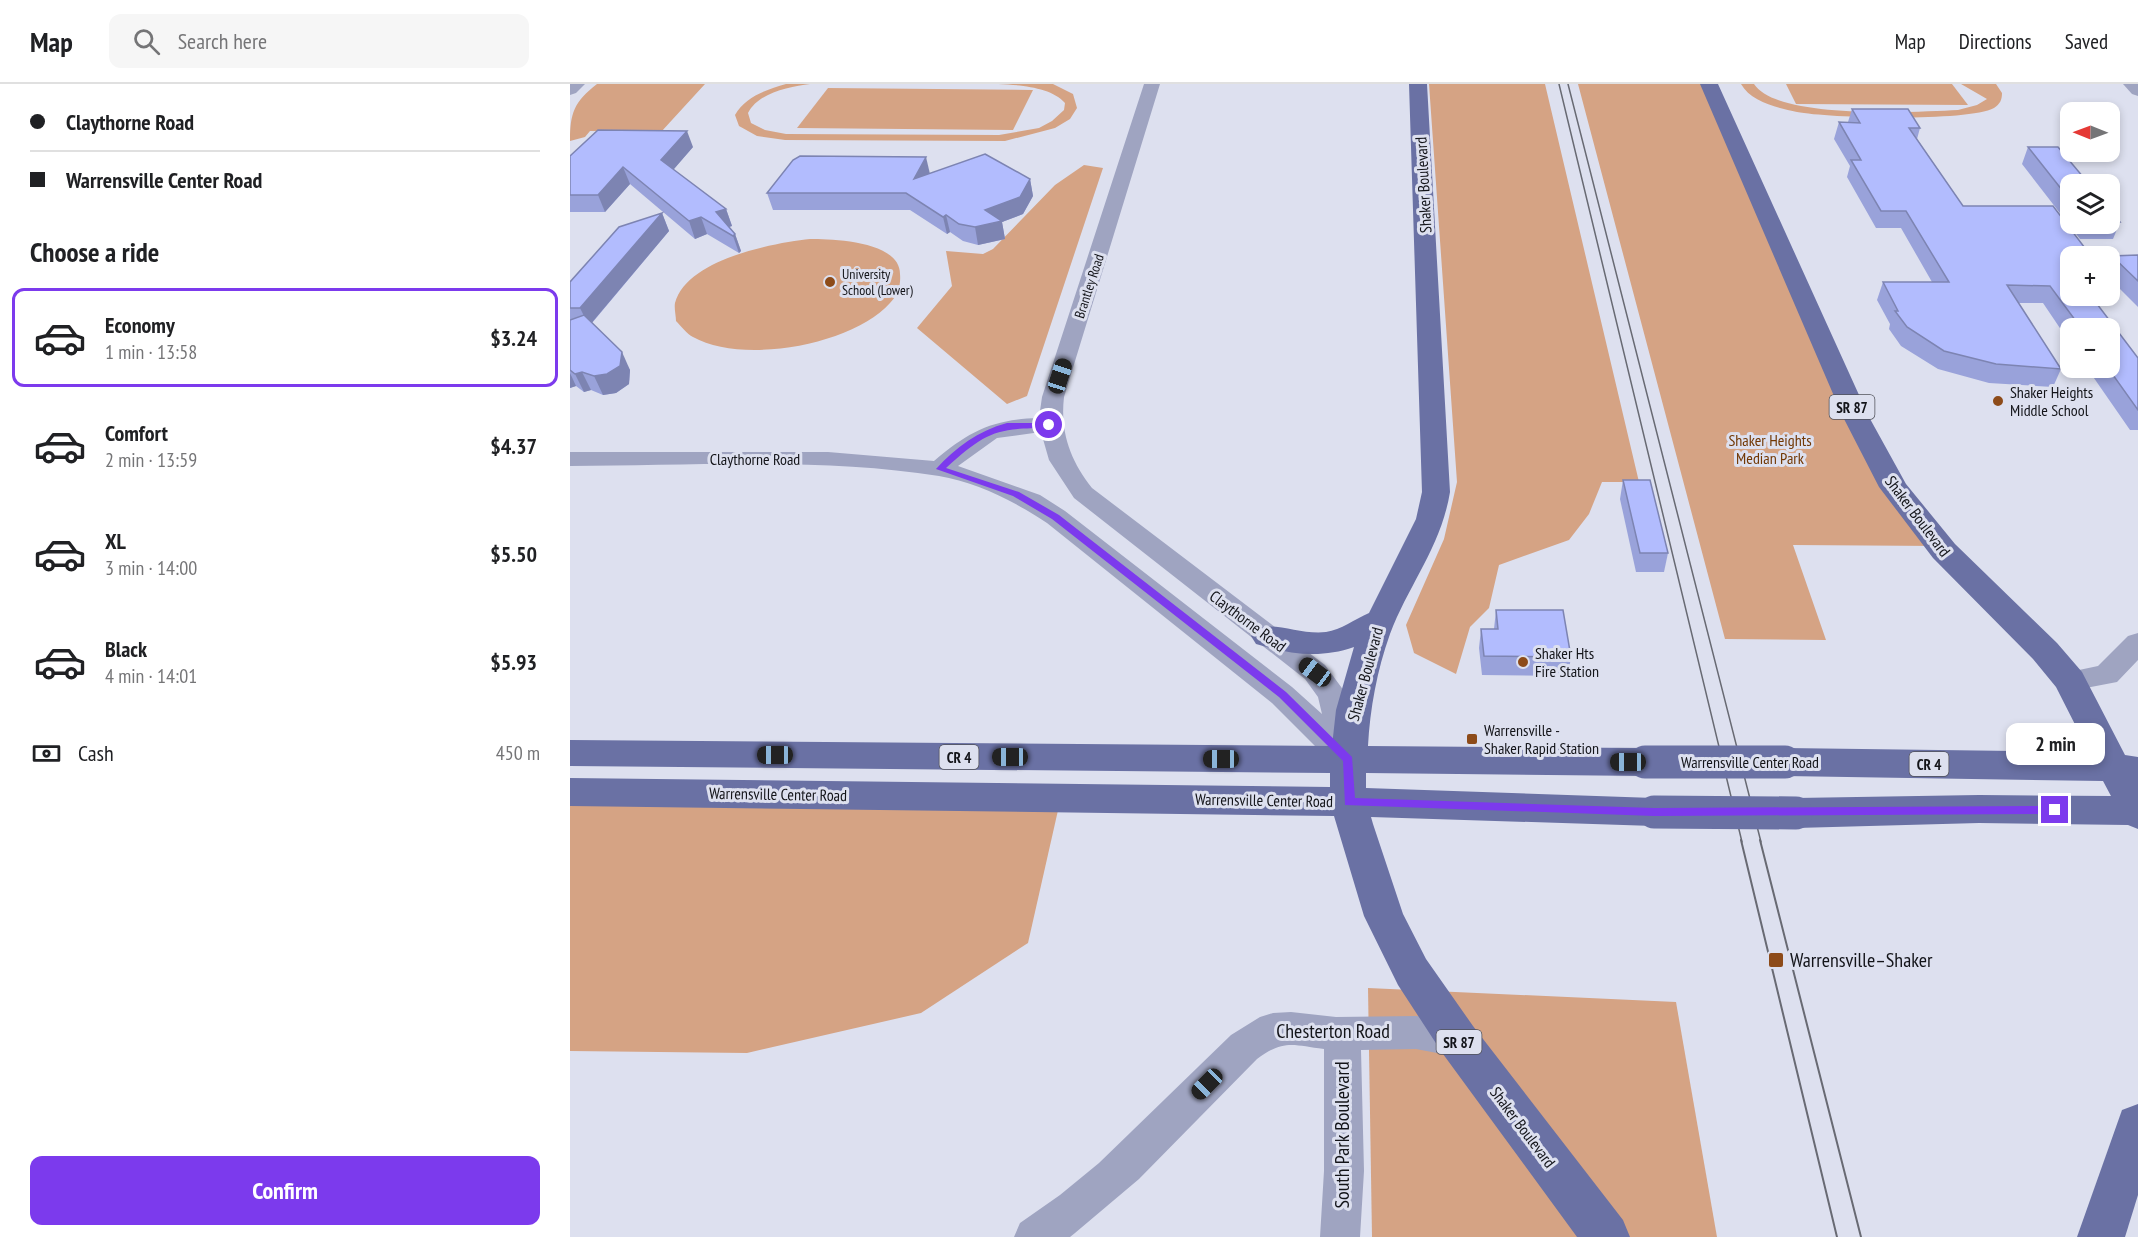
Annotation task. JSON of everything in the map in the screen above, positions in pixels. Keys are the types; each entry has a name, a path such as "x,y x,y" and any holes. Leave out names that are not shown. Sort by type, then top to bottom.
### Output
{"main road":[{"name":"Shaker Boulevard","path":"1418,84 1436,492 1431,519 1419,547 1379,621 1353,710 1348,760 1349,802 1373,884 1398,949 1458,1040 1606,1237"},
{"name":"Shaker Boulevard","path":"1709,84 1856,417 1893,487 1944,551 2045,651 2070,681 2127,768 2138,812"},
{"path":"1267,636 1301,644 1329,644 1350,638 1379,621"},
{"name":"Warrensville Center Road","path":"570,753 1785,762 2127,768"},
{"name":"Warrensville Center Road","path":"570,792 1349,802 1654,812 1796,813 1968,810 2138,812"},
{"path":"2101,1237 2138,1125"}],"street":[{"path":"570,90 577,84"},
{"name":"Brantley Road","path":"1076,485 1060,459 1049,425 1053,397 1152,84"},
{"path":"2131,84 2138,91"},
{"path":"940,469 971,441 988,431 1007,426 1049,425"},
{"name":"Claythorne Road","path":"570,459 828,459 940,469 1016,494 1056,517 1282,695 1312,722 1348,760"},
{"name":"Claythorne Road","path":"1076,485 1092,502 1315,672 1327,685 1337,708 1348,760"},
{"path":"2070,681 2107,675 2138,643"},
{"name":"Chesterton Road","path":"1034,1237 1052,1226 1135,1156 1207,1084 1232,1055 1271,1029 1342,1034 1407,1031 1458,1040"},
{"name":"South Park Boulevard","path":"1340,1237 1344,1171 1342,1034"}],"green space":[{"path":"597,84 705,84 661,132 590,131 585,137 570,141 572,115 578,103"},
{"path":"786,84 810,84 767,95 748,113 751,123 765,130 786,134 999,135 1039,128 1052,121 1064,110 1065,103 1049,92 1026,86 981,84 1053,84 1073,94 1077,108 1070,119 1055,128 1005,141 785,140 757,136 739,126 735,115 745,103 764,91"},
{"path":"1429,84 1545,84 1639,482 1602,482 1589,514 1569,540 1499,565 1489,608 1470,627 1456,674 1414,653 1406,625 1444,539 1457,482"},
{"name":"Shaker Heights Median Park","path":"1578,84 1709,84 1856,417 1939,546 1793,545 1826,640 1725,639"},
{"path":"1741,84 1754,84 1768,96 1790,104 1849,111 1958,110 1977,105 1987,99 1961,84 1996,84 2002,95 1994,108 1957,115 1897,118 1837,116 1797,112 1774,106 1758,100"},
{"path":"1786,84 1952,84 1968,105 1796,104"},
{"path":"828,88 1033,90 1013,130 797,128"},
{"path":"1084,165 1103,168 1027,396 1007,404 917,328 952,286 946,251 983,254 993,249 1055,185"},
{"path":"810,239 864,244 878,248 889,255 897,263 900,274 895,297 873,318 850,330 824,340 767,350 714,345 691,336 676,321 675,303 683,288 696,275 713,264 754,249"},
{"path":"570,792 1061,797 1028,943 921,1013 747,1053 570,1051"},
{"path":"1368,988 1676,1002 1717,1237 1372,1237"}],"building":[{"name":"Shaker Heights Middle School","path":"1852,109 1908,109 1920,128 1909,128 1963,206 2053,206 2060,215 2060,234 2074,234 2083,246 2060,246 2060,300 2050,286 2007,285 2060,369 1996,364 1944,351 1907,327 1895,311 1898,311 1883,282 1949,282 1906,211 1881,211 1851,160 1861,160 1839,122 1860,123"},
{"path":"598,130 687,131 661,160 726,209 716,212 735,234 733,236 701,217 689,221 623,167 598,195 570,195 570,156"},
{"path":"2028,147 2058,147 2060,162 2071,162 2081,174 2060,174 2060,187"},
{"path":"985,154 1030,179 1020,197 985,210 1002,221 975,227 959,224 946,215 943,217 906,193 767,193 793,160 800,156 926,157 914,179"},
{"path":"662,213 580,308 570,308 570,282 619,227"},
{"path":"2138,255 2138,281 2120,264 2120,256"},
{"name":"Shaker Heights Middle School","path":"2065,306 2099,306 2108,318 2074,318"},
{"path":"584,315 622,352 620,366 607,374 594,376 582,372 575,374 570,370 570,320"},
{"name":"Shaker Heights Middle School","path":"2120,334 2138,358 2138,410 2115,378 2120,378"},
{"path":"1623,480 1650,480 1668,553 1640,553"},
{"path":"1496,610 1563,610 1571,657 1484,656 1481,629 1498,629"}],"tram line":[{"path":"1559,84 1742,842"},
{"path":"1568,84 1761,842"},
{"path":"1741,840 1837,1237"},
{"path":"1760,840 1861,1237"}],"place":[{"name":"University School (Lower)","path":"830,282"},
{"name":"Shaker Heights Middle School","path":"1998,401"},
{"name":"Shaker Hts Fire Station","path":"1523,662"},
{"name":"Warrensville - Shaker Rapid Station","path":"1472,739"},
{"name":"Warrensville–Shaker","path":"1776,960"}],"route":[{"path":"1049,425 1007,426 988,431 964,446 940,469 1016,494 1056,517 1282,695 1312,722 1348,760 1349,802 1654,812 2055,810"}]}
